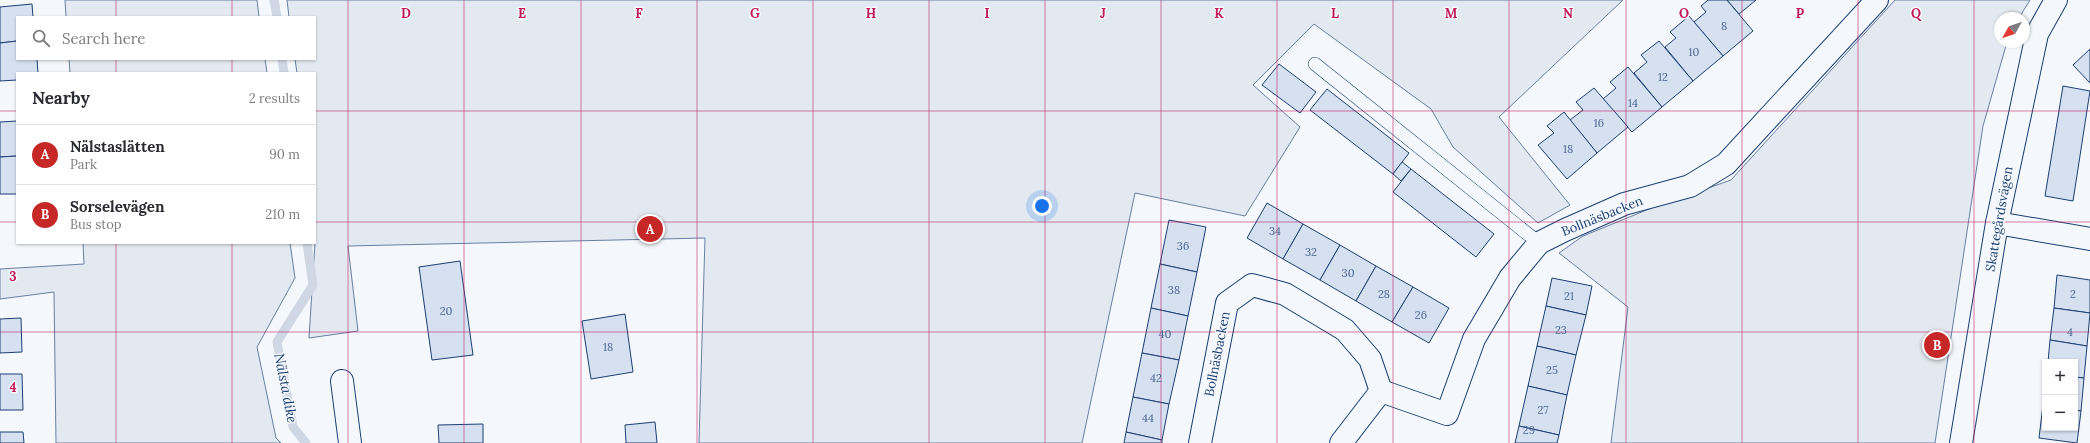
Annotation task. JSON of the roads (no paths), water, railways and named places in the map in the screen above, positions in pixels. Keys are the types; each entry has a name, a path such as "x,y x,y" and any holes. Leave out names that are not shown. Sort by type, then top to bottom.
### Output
{"street":[{"name":"Bollnäsbacken","path":"1200,443 1227,303 1252,285 1285,294 1346,330 1370,359 1381,391 1447,414 1474,339 1510,278 1539,243 1624,204 1690,186 1726,164 1877,0"},
{"name":"Skattegårdsvägen","path":"1962,443 1996,223 2037,34 2056,0"},
{"path":"1996,223 2090,239"},
{"path":"342,381 350,443"},
{"path":"1341,443 1381,391"}],"lane":[{"path":"1315,64 1539,243"}],"waterway":[{"name":"Nälsta dike","path":"274,0 277,16"},
{"name":"Nälsta dike","path":"282,60 284,72"},
{"name":"Nälsta dike","path":"306,443 293,427 277,342 313,285 307,244"}],"place":[{"name":"Nälstaslätten","path":"650,229"},
{"name":"Sorselevägen","path":"1937,345"}]}
